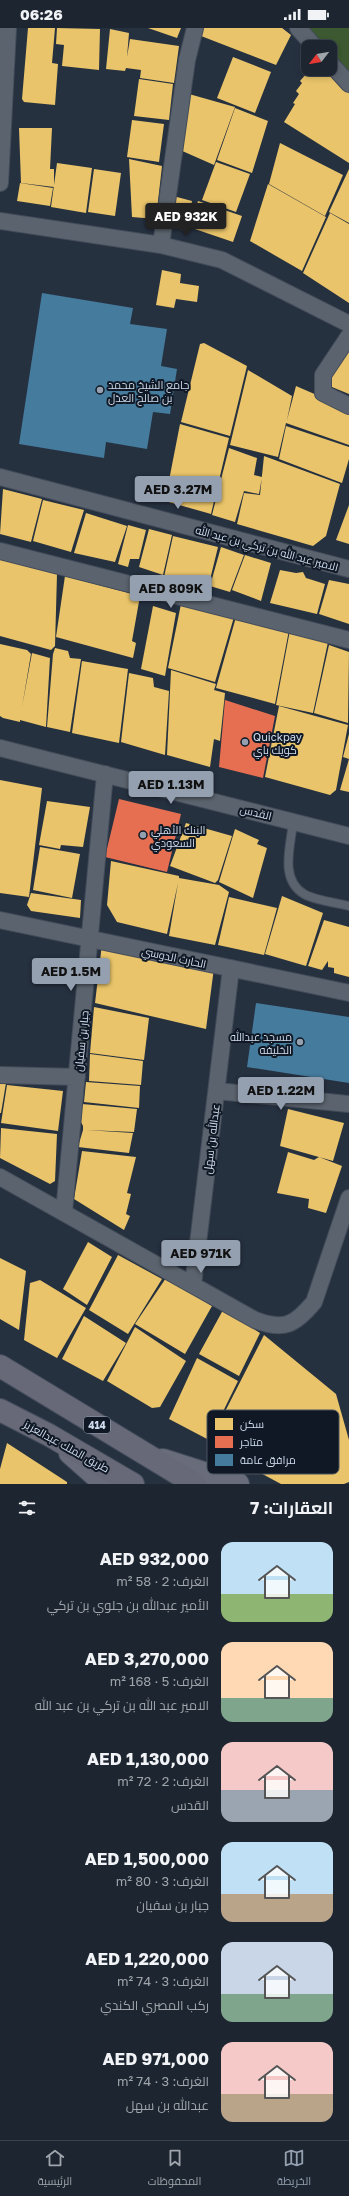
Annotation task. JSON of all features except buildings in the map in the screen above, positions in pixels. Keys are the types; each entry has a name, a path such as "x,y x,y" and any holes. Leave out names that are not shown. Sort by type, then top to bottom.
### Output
{"highway":[{"name":"414","path":"0,1366 195,1484"},
{"name":"طريق الملك عبدالعزيز","path":"0,1410 50,1435 133,1484"}],"main road":[{"path":"50,1435 105,1484"},
{"path":"146,1454 207,1474"},
{"path":"207,1474 238,1484"}],"street":[{"path":"0,183 8,28"},
{"path":"161,245 187,60 195,28"},
{"path":"298,28 309,40"},
{"path":"337,71 349,84"},
{"path":"0,221 161,245 222,260 349,324"},
{"path":"349,336 323,376 323,393 349,406"},
{"name":"الامير عبد الله بن تركي بن عبد الله","path":"0,477 349,569"},
{"path":"0,551 349,640"},
{"name":"القدس","path":"0,748 349,836"},
{"name":"جبار بن سفيان","path":"64,1212 105,774"},
{"name":"الحارث الدوسي","path":"0,920 349,993"},
{"name":"عبدالله بن سهل","path":"193,1285 231,968"},
{"path":"0,1075 77,1077"},
{"path":"217,1091 349,1104"},
{"path":"0,1177 255,1320 270,1325 289,1325 302,1316 314,1302 349,1198"}],"lane":[{"path":"294,822 288,871 293,885 304,895 349,906"}],"green space":[{"path":"306,28 349,28 349,74 337,61 337,40 317,40"}],"place":[{"name":"جامع الشيخ محمد بن صالح العذل","path":"100,390"},
{"name":"Quickpay كويك باي","path":"245,742"},
{"name":"البنك الأهلي السعودي","path":"143,835"},
{"name":"مسجد عبدالله الخليفه","path":"300,1042"}]}
